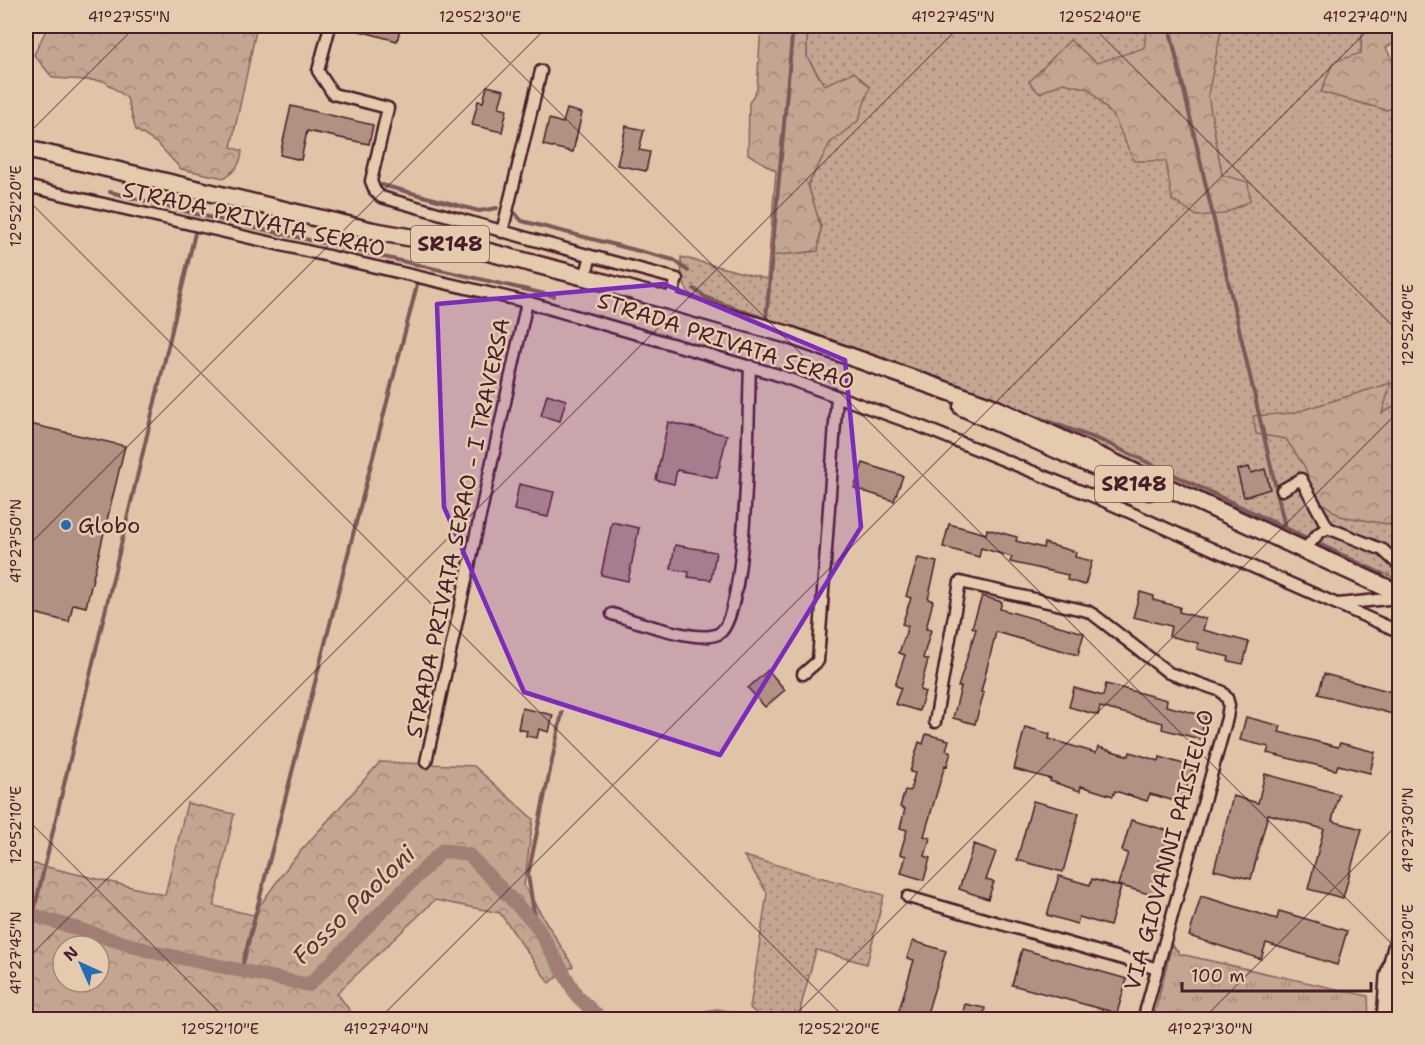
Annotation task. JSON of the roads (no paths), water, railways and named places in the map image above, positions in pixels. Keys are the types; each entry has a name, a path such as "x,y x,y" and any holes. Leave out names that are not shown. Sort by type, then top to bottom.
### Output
{"main road":[{"name":"SR148","path":"26,148 373,231 477,249 585,276 789,335 990,406 1305,550 1396,599"},
{"name":"SR148","path":"868,364 1396,599"}],"street":[{"path":"330,26 318,71 333,94 388,108 371,181 381,198 677,279 670,300"},
{"path":"502,232 541,71"},
{"name":"STRADA PRIVATA SERAO","path":"26,186 527,302 750,366 921,427 1095,498 1337,604 1396,599"},
{"path":"585,276 591,256"},
{"name":"STRADA PRIVATA SERAO - I TRAVERSA","path":"426,762 527,302"},
{"path":"612,614 689,636 708,637 720,633 727,625 734,598 744,536 750,366"},
{"path":"803,674 818,661 837,396"},
{"path":"1282,490 1301,479 1324,531 1383,550 1400,566"},
{"path":"1305,550 1324,531"},
{"name":"VIA GIOVANNI PAISIELLO","path":"936,722 960,582 1087,611 1169,673 1221,691 1227,698 1229,705 1227,718 1143,1020"},
{"path":"1337,604 1400,632"},
{"path":"908,897 1158,969"},
{"path":"1385,1020 1388,977 1400,933"}],"waterway":[{"path":"766,320 793,26"},
{"path":"1169,26 1285,527"},
{"path":"382,185 479,211 497,208"},
{"path":"110,192 200,215 554,296"},
{"path":"514,212 522,221 674,260 688,271"},
{"path":"33,915 195,233"},
{"path":"241,971 417,285"},
{"path":"694,289 707,298 770,321"},
{"path":"1025,413 1105,442 1382,574"},
{"path":"536,925 528,875 562,713"},
{"name":"Fosso Paoloni","path":"26,913 153,952 309,985 443,850 469,855 536,925 577,996 602,1020"},
{"name":"Fosso Paoloni","path":"690,1020 718,1015 743,1020"}],"place":[{"name":"Globo","path":"66,525"}]}
